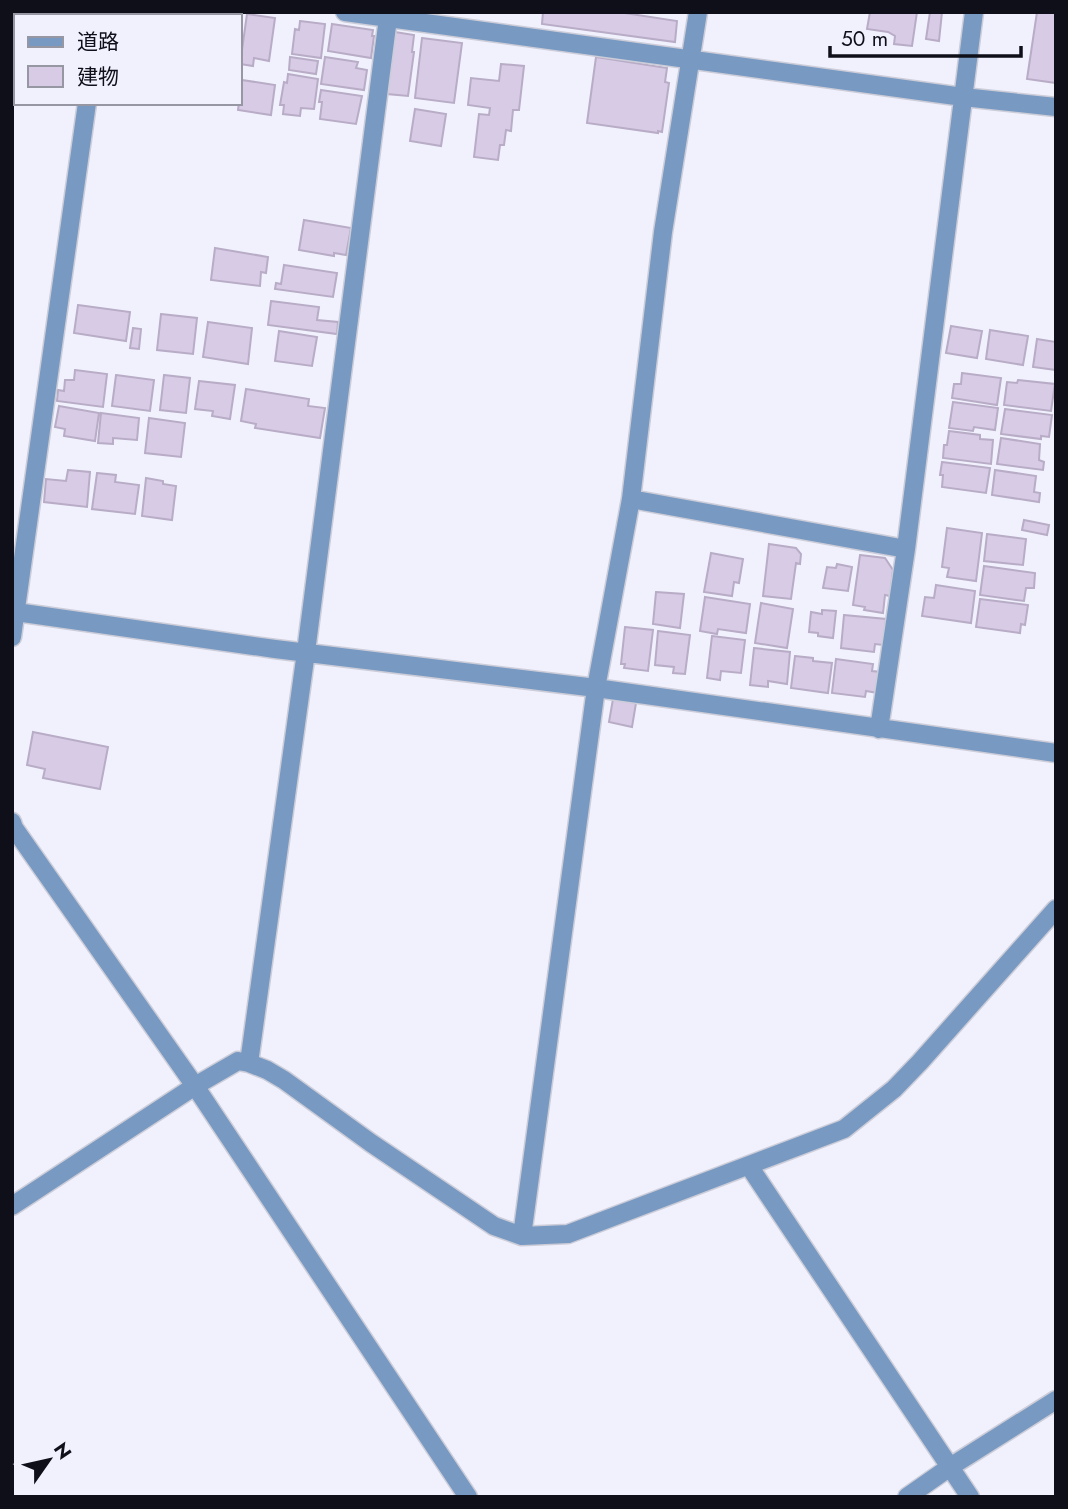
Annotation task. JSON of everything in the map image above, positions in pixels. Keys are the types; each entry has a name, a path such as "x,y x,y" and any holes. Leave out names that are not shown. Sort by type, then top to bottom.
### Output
{"street":[{"path":"345,12 391,16 963,97 1056,107"},
{"path":"522,1236 596,688 631,499 663,232 698,12"},
{"path":"879,729 906,549 974,12"},
{"path":"249,1063 391,16"},
{"path":"12,637 87,105"},
{"path":"631,499 906,549"},
{"path":"16,612 596,688 1056,753"},
{"path":"12,822 195,1086 468,1497"},
{"path":"12,1206 195,1086 238,1061 267,1070 284,1080 494,1226 522,1236 568,1234 844,1129 894,1089 1056,909"},
{"path":"748,1166 970,1497"},
{"path":"906,1497 1056,1400"}],"building":[{"path":"543,12 618,12 677,21 675,42 542,24"},
{"path":"870,12 917,12 912,46 894,44 895,36 888,32 867,29"},
{"path":"930,12 942,12 939,41 926,39"},
{"path":"1037,12 1056,12 1056,83 1027,79"},
{"path":"247,14 275,18 269,61 254,58 253,66 242,64"},
{"path":"300,21 325,24 321,58 292,54 295,29 299,30"},
{"path":"332,24 373,30 371,58 328,51"},
{"path":"395,32 414,35 408,96 387,94"},
{"path":"422,38 462,43 454,103 415,98"},
{"path":"290,57 318,61 316,74 289,70"},
{"path":"325,57 358,62 356,68 367,70 364,90 321,84"},
{"path":"596,57 667,68 665,82 669,83 662,132 587,123"},
{"path":"501,64 524,66 519,110 513,110 511,131 506,130 498,160 474,157 479,114 489,115 490,108 468,105 471,78 499,81"},
{"path":"288,74 318,79 314,109 301,108 300,116 283,114 284,105 280,105"},
{"path":"242,80 275,85 271,115 238,110 239,105 242,105"},
{"path":"321,90 362,96 356,124 320,119"},
{"path":"415,109 446,114 441,146 410,141"},
{"path":"304,220 351,228 346,255 334,253 334,256 299,250"},
{"path":"215,248 268,257 266,273 261,272 260,286 211,280"},
{"path":"284,265 337,273 333,297 275,289 276,283 281,284"},
{"path":"271,301 319,307 317,320 338,322 337,334 268,325"},
{"path":"78,305 130,312 126,341 74,333"},
{"path":"161,314 197,318 193,354 157,350"},
{"path":"208,322 252,328 248,364 203,357"},
{"path":"951,326 982,331 977,358 946,353"},
{"path":"133,328 141,329 139,349 130,348"},
{"path":"990,330 1028,336 1023,365 986,359"},
{"path":"279,331 317,337 312,366 275,361"},
{"path":"1037,339 1056,342 1056,370 1033,367"},
{"path":"75,370 107,374 103,407 57,401 58,390 64,391 65,380 74,380"},
{"path":"962,373 1001,378 997,405 952,398 954,384 961,384"},
{"path":"116,375 154,380 150,411 112,406"},
{"path":"164,375 190,378 186,413 160,410"},
{"path":"1018,380 1055,384 1051,411 1004,405 1007,382 1017,383"},
{"path":"199,381 235,385 230,419 212,416 213,411 195,409"},
{"path":"246,389 309,399 308,406 325,408 320,438 255,428 256,424 241,421"},
{"path":"953,402 998,408 995,430 949,428"},
{"path":"59,406 99,413 95,441 64,436 65,429 55,427"},
{"path":"1005,409 1052,415 1049,437 1041,436 1041,439 1001,434"},
{"path":"101,413 139,418 137,440 113,438 113,444 98,443"},
{"path":"149,418 185,423 181,457 145,453"},
{"path":"949,431 980,435 980,439 993,440 991,464 943,458"},
{"path":"1001,438 1040,444 1039,460 1044,462 1043,470 997,464"},
{"path":"942,462 990,468 986,493 942,487"},
{"path":"68,470 90,472 87,507 44,502 46,479 66,481"},
{"path":"995,470 1036,476 1034,492 1040,493 1039,502 992,495"},
{"path":"97,473 116,475 115,482 139,485 135,514 92,509"},
{"path":"146,478 176,486 172,520 142,516"},
{"path":"1024,520 1049,525 1047,535 1022,530"},
{"path":"947,528 982,533 976,581 947,577 949,568 942,567"},
{"path":"987,534 1026,539 1023,565 984,561"},
{"path":"769,544 796,548 801,554 800,564 796,563 791,599 763,596"},
{"path":"711,553 743,559 739,583 734,582 732,596 704,592"},
{"path":"860,555 885,558 893,570 890,596 885,595 883,613 853,605"},
{"path":"837,564 852,567 848,591 823,588 827,567 836,568"},
{"path":"984,566 1035,573 1034,588 1026,588 1024,601 980,595"},
{"path":"936,585 975,591 971,623 922,616 925,597 934,598"},
{"path":"656,592 684,594 680,628 653,624"},
{"path":"705,597 750,604 746,633 718,629 717,634 700,631"},
{"path":"980,599 1028,605 1025,625 1021,624 1020,633 976,627"},
{"path":"761,603 793,609 787,648 755,643"},
{"path":"822,610 836,611 833,638 809,632 811,612 822,614"},
{"path":"844,615 886,619 883,645 875,644 874,652 841,648"},
{"path":"625,627 653,630 648,671 624,668 625,664 621,664"},
{"path":"658,631 690,635 685,674 673,673 674,667 655,665"},
{"path":"712,636 745,640 741,673 721,671 720,680 707,678"},
{"path":"754,648 790,652 787,684 768,681 768,687 750,685"},
{"path":"795,656 832,663 828,693 791,688"},
{"path":"836,659 873,664 872,671 881,672 878,693 866,691 865,697 832,693"},
{"path":"613,699 636,703 632,727 609,722"},
{"path":"33,732 108,747 100,789 43,778 45,769 27,765"}]}
